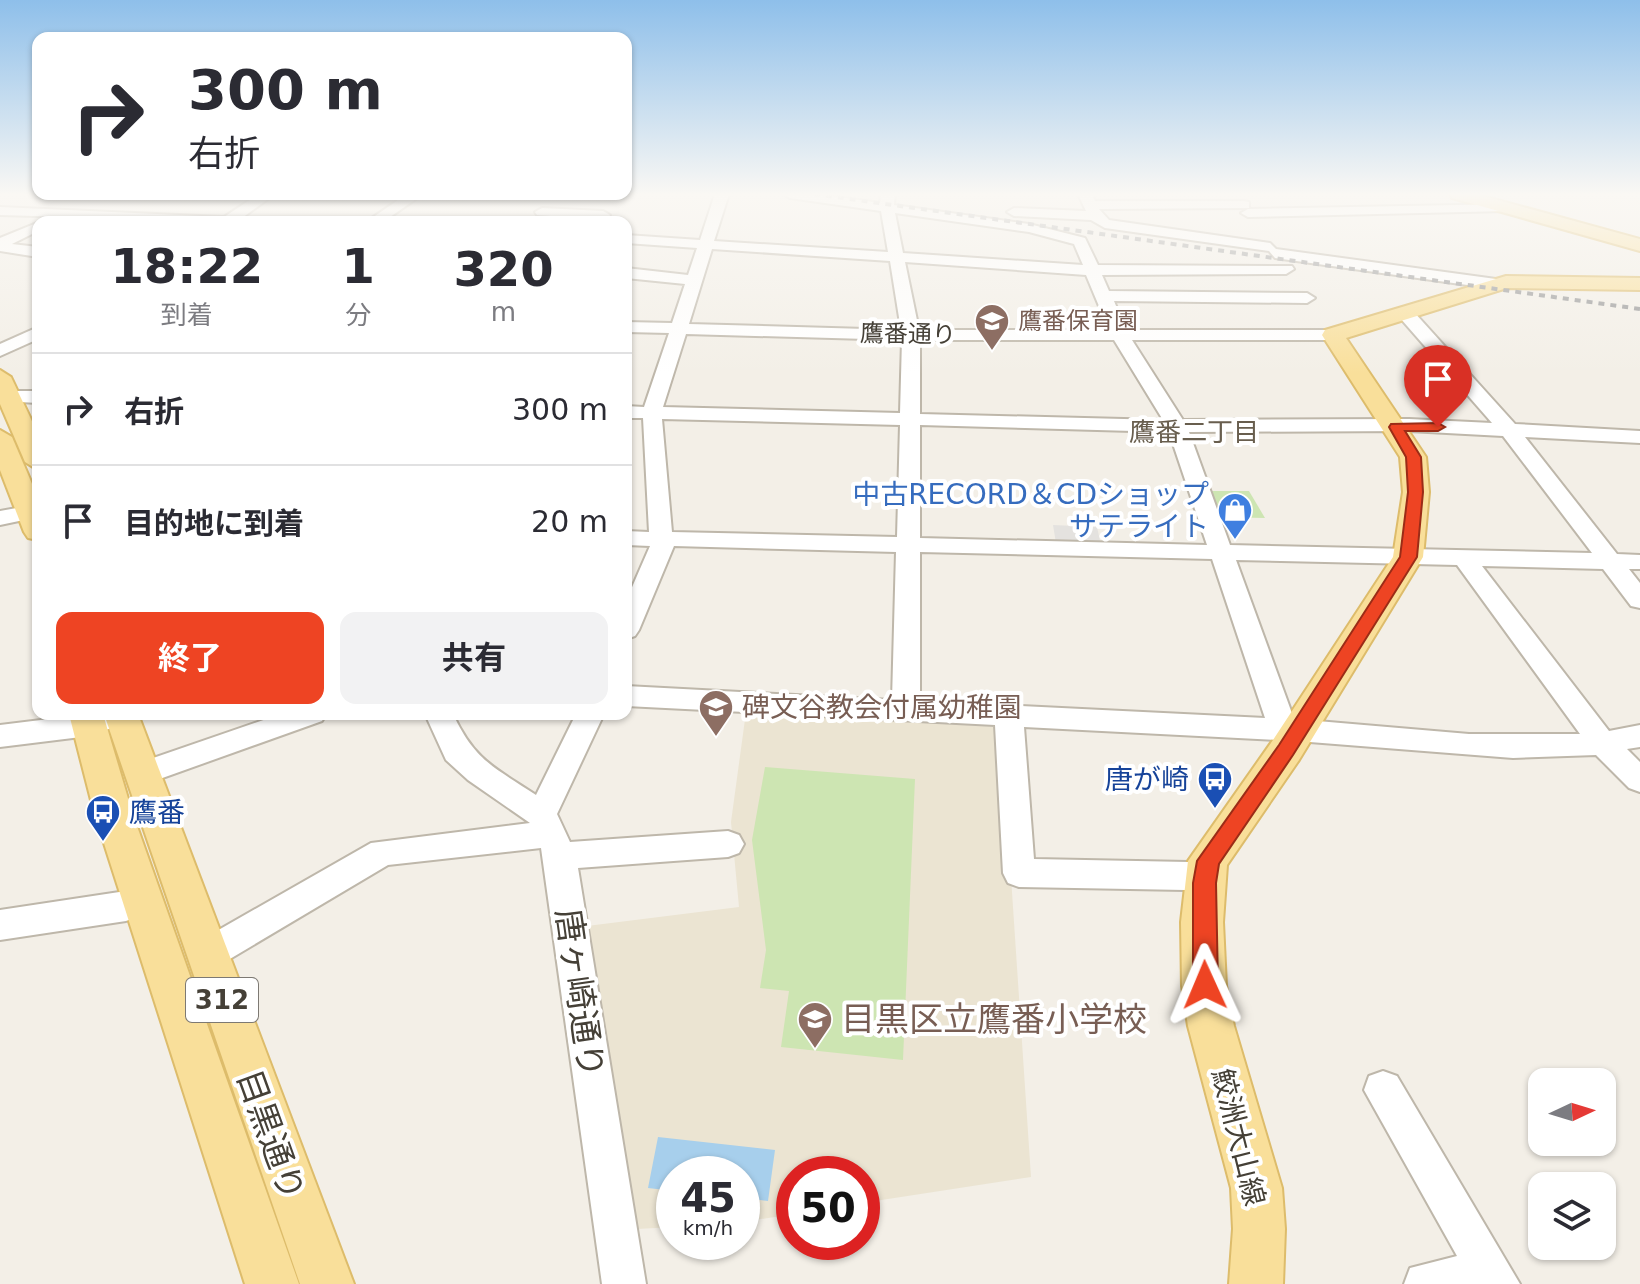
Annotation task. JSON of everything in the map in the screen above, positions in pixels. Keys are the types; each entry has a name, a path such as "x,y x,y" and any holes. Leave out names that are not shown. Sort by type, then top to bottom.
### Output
{"main road":[{"path":"1319,315 1407,315 1496,284 1561,280 1640,284"},
{"name":"鮫洲大山線","path":"1256,1284 1258,1207 1254,1175 1211,1024 1205,985 1204,883 1208,861 1291,729 1408,557 1416,492 1413,457 1319,315"},
{"path":"4,387 32,449"},
{"path":"0,437 32,515"},
{"name":"目黒通り","path":"105,720 143,900 272,1284"},
{"name":"目黒通り","path":"106,720 140,774 327,1284"}],"street":[{"path":"632,615 663,539 652,412 702,254"},
{"path":"881,254 956,266 1091,270 1286,269"},
{"path":"1085,254 1120,335 1177,426 1220,551 1291,729"},
{"path":"1276,254 1319,315"},
{"path":"1299,254 1496,284"},
{"path":"897,255 911,335 906,712"},
{"path":"632,274 694,280"},
{"path":"1103,296 1319,315"},
{"name":"鷹番通り","path":"632,328 675,336 1120,335 1319,315"},
{"path":"1407,315 1510,431 1640,600"},
{"path":"0,352 32,335"},
{"path":"0,352 32,349"},
{"path":"4,387 32,395"},
{"path":"632,412 1177,426 1396,427 1640,437"},
{"path":"0,518 32,522"},
{"path":"632,538 1640,562"},
{"path":"1464,558 1604,745 1640,780"},
{"path":"632,696 1291,729 1478,743 1604,745 1640,736"},
{"path":"1009,717 1019,873 1188,876 1204,883"},
{"path":"0,736 88,720"},
{"path":"140,774 295,720"},
{"path":"442,720 456,752 551,835"},
{"path":"551,835 588,720"},
{"path":"206,955 382,852 551,835 728,844"},
{"name":"唐ヶ崎通り","path":"551,835 624,1284"},
{"path":"0,925 126,906 143,900"},
{"path":"1383,1090 1493,1277 1426,1284"}],"shaded area":[{"path":"1053,525 1097,527 1101,545 1056,543"},
{"name":"目黒区立鷹番小学校","path":"746,712 1001,727 1031,1177 880,1200 880,1156 776,1156 776,1217 760,1219 760,1156 656,1156 656,1228 637,1229 587,926 739,907 731,822"}],"green space":[{"path":"1210,491 1249,491 1265,518 1215,517"},
{"path":"765,767 915,779 903,1060 781,1047 789,991 760,988 766,950 752,840"}],"water":[{"path":"658,1137 775,1150 768,1201 760,1200 760,1156 656,1156 656,1189 648,1188"}],"railway":[{"path":"1244,254 1640,309"}],"place":[{"name":"鷹番保育園","path":"992,352"},
{"name":"中古RECORD＆CDショップ サテライト","path":"1235,541"},
{"name":"碑文谷教会付属幼稚園","path":"716,738"},
{"name":"唐が崎","path":"1215,810"},
{"name":"鷹番","path":"103,843"},
{"name":"目黒区立鷹番小学校","path":"815,1050"}],"district":[{"name":"鷹番二丁目","path":"1194,432"}],"route":[{"path":"1205,985 1204,883 1208,861 1286,750 1408,557 1416,492 1413,457 1396,427 1438,427"}]}
